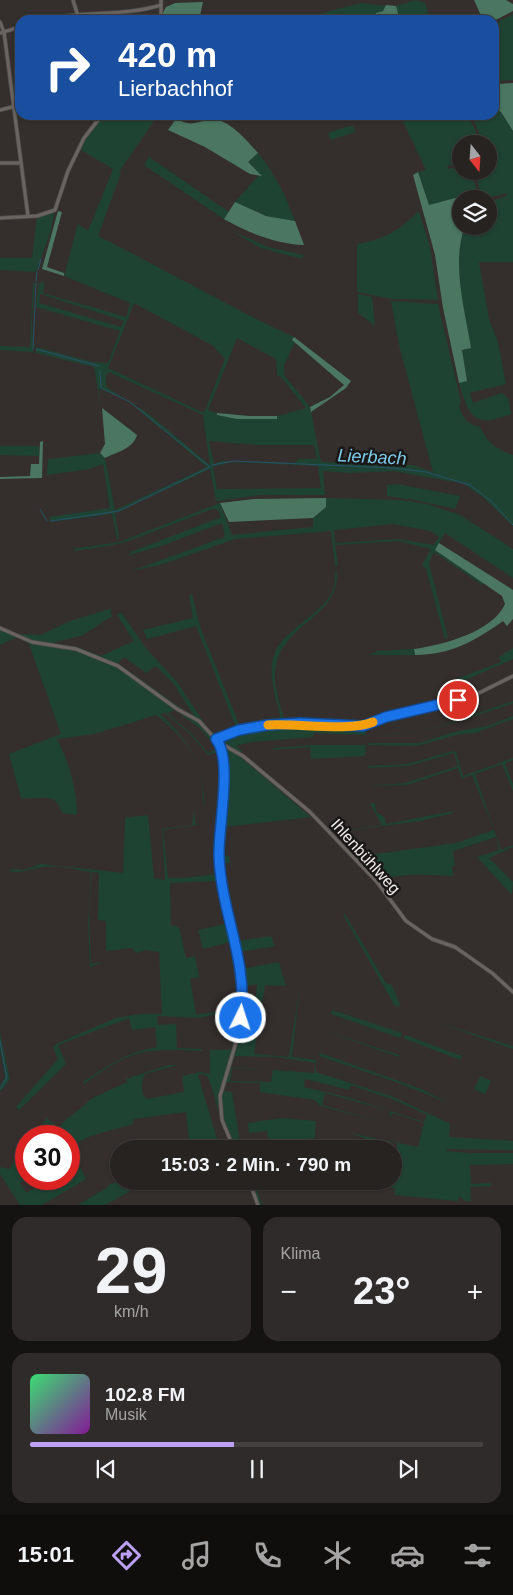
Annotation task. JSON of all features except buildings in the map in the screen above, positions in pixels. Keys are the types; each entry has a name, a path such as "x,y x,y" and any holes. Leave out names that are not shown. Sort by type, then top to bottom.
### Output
{"street":[{"path":"74,0 77,14"},
{"path":"160,15 161,0"},
{"path":"71,15 130,12 161,5"},
{"path":"0,22 28,216"},
{"path":"2,33 15,29"},
{"path":"0,110 12,107"},
{"path":"0,218 37,216 55,210 68,171 84,138 98,120"},
{"path":"0,163 20,163"},
{"name":"Ihlenbühlweg","path":"0,628 32,642 76,649 118,666 177,709 198,721 220,743 243,756 310,812 377,882 406,921 432,939 462,952 492,973 513,992"},
{"path":"216,739 239,730 267,725 300,723 363,726 386,717 475,695 513,676"},
{"path":"220,743 224,767 219,856 241,971 243,991 235,1050 220,1096 222,1120 230,1140"},
{"path":"221,750 227,747"},
{"path":"253,1190 258,1205"}],"green space":[{"path":"416,0 425,3 429,15 399,15 396,6"},
{"path":"474,0 506,0 513,4 513,11 499,18 499,15 481,15"},
{"path":"203,2 200,15 162,15 166,7 175,3"},
{"path":"361,3 387,6 380,15 288,15 319,14"},
{"path":"386,5 396,6 399,15 376,15 376,13 383,11"},
{"path":"513,14 513,80 499,81 499,21"},
{"path":"513,83 513,131 499,110 499,84"},
{"path":"499,110 513,131 513,262 479,262 489,319 498,342 506,384 470,393 473,403 502,393 508,398 511,414 488,420 474,416 470,411 459,383 467,380 462,350 471,348 460,287 459,255 461,240 462,235 497,235 497,199 506,196 507,193 497,196 497,190 480,190 477,180 498,180 498,135 480,135 474,120 499,120"},
{"path":"98,120 155,120 119,172 121,173 98,236 244,313 294,337 292,340 295,342 284,365 284,375 310,407 322,462 413,465 433,472 400,349 391,301 438,304 461,402 459,405 461,413 469,422 480,427 493,445 513,455 513,526 484,498 464,484 394,471 352,473 323,471 325,495 260,495 216,501 210,469 115,513 119,539 117,539 112,514 51,522 49,517 110,508 103,464 89,469 47,475 48,459 100,453 105,458 115,510 207,467 129,402 101,388 99,389 101,409 94,367 36,353 36,347 93,362 108,363 120,331 36,307 39,282 45,283 43,293 126,317 130,303 64,276 78,224 88,231 113,169 79,149 87,134","holes":["41,294 124,321 121,327 39,303","134,303 212,345 225,359 204,413 108,368","237,338 276,359 277,375 281,377 306,408 277,416 277,419 217,415 217,413 208,410","109,372 203,415 210,465 149,414 106,387 106,376","209,441 258,445 314,445 317,459 299,459 295,463 222,461 214,464","231,462 318,466 321,488 217,489 213,467"]},
{"path":"175,120 190,123 210,120 224,122 243,136 258,153 248,162 262,176 250,174 205,147 168,130"},
{"path":"402,120 470,120 477,135 452,135 452,165 447,167 448,169 452,168 452,180 474,180 477,190 452,190 452,199 429,205 418,172 426,170"},
{"path":"353,125 355,132 331,140 328,133"},
{"path":"258,153 280,185 295,221 266,216 235,202 258,176 261,176 248,162"},
{"path":"149,157 229,212 224,219 144,165"},
{"path":"418,172 429,205 452,199 452,235 462,235 459,255 459,271 471,348 462,350 467,381 459,383 443,308 435,255 413,175"},
{"path":"235,202 266,216 295,221 304,245 263,237 224,219"},
{"path":"58,211 62,212 47,267 64,273 64,276 42,269"},
{"path":"419,211 430,247 438,300 392,299 357,292 357,244 376,240 391,233"},
{"path":"54,213 51,230 36,272 0,270 0,258 32,258 37,217"},
{"path":"230,230 268,247 304,255 302,259 261,248"},
{"path":"33,283 35,283 32,320 33,352 0,350 0,346 30,347"},
{"path":"358,294 372,297 375,326 358,313"},
{"path":"294,337 351,381 346,388 311,412 310,407 330,397 344,385 292,340"},
{"path":"102,408 137,435 128,447 105,458 100,453 105,444"},
{"path":"217,413 277,416 277,419 237,419 217,415"},
{"path":"43,441 42,478 0,479 0,477 30,476 31,464 39,464 40,442"},
{"path":"0,446 39,446 39,456 0,455"},
{"path":"397,484 460,496 455,509 387,496 387,485"},
{"path":"326,498 401,500 427,504 460,515 513,549 513,578 445,533 435,550 483,583 482,585 434,552 429,563 448,638 445,639 426,569 422,565 431,549 398,541 335,545 338,565 335,566 331,531 235,539 160,565 131,571 225,537 222,523 161,546 129,555 131,552 221,517 218,510 212,509 129,541 75,551 73,549 119,542 220,503 232,535 313,527 313,518 326,507","holes":["392,524 431,531 439,537 434,545 398,539 335,543 334,530"]},
{"path":"326,498 326,507 313,518 229,522 220,503 254,499"},
{"path":"439,543 513,590 513,619 507,626 503,621 462,646 451,650 415,655 414,649 466,636 490,622 499,614 505,604 502,596 435,550"},
{"path":"337,572 335,588 328,602 284,646 277,661 276,690 285,721 357,725 357,728 364,729 366,735 314,733 313,737 251,742 236,746 242,751 239,756 311,817 223,827 222,855 229,856 230,863 222,863 223,871 238,941 271,936 275,946 240,952 243,965 247,968 279,962 286,986 265,985 254,1054 289,1057 300,986 292,1057 316,1060 316,1063 316,1072 391,1096 447,1122 450,1124 449,1137 513,1141 513,1150 446,1149 446,1151 513,1153 513,1164 470,1165 471,1184 491,1183 491,1186 470,1187 471,1201 465,1201 459,1196 458,1201 395,1195 395,1190 402,1190 402,1144 418,1147 424,1123 393,1113 389,1118 390,1111 325,1093 322,1105 378,1121 320,1106 315,1100 260,1092 260,1083 227,1082 224,1091 232,1092 240,1140 228,1140 208,1077 203,1074 198,1075 217,1140 189,1140 186,1112 133,1119 133,1124 91,1136 80,1141 80,1125 62,1125 93,1098 127,1082 126,1079 168,1065 177,1065 145,1074 142,1087 143,1094 147,1099 184,1092 182,1076 200,1072 210,1074 210,1050 231,1050 239,1015 226,1012 199,1018 157,1016 158,1025 176,1024 177,1048 202,1049 202,1051 166,1050 139,1053 114,1064 84,1084 83,1082 118,1060 146,1049 157,1047 155,1027 132,1030 129,1018 58,1045 66,1064 19,1110 16,1107 58,1059 53,1047 58,1043 116,1018 140,1014 162,1014 159,952 145,950 136,953 132,948 106,951 106,921 98,920 99,873 92,872 89,912 91,964 100,963 90,967 88,921 91,872 61,867 38,868 22,872 8,871 13,869 24,870 40,864 123,873 125,818 148,815 154,878 165,880 162,829 192,825 194,810 196,825 163,830 168,878 217,874 223,764 219,752 208,755 190,734 165,713 160,714 181,735 195,759 179,735 156,715 95,734 57,739 72,776 77,815 63,813 54,800 21,798 9,754 61,734 29,644 17,637 20,634 41,635 70,621 113,608 110,611 112,616 83,635 52,643 78,647 101,656 134,641 117,615 121,612 145,647 177,682 207,727 213,733 223,734 235,730 236,727 196,626 147,639 143,630 193,618 189,595 192,594 200,627 240,727 281,720 272,678 275,652 281,642 312,615 330,595 334,585 334,573","holes":["124,657 146,673 156,666 174,684 194,716 118,663","175,710 201,729 217,749 208,753 191,733 167,713","215,881 219,883 229,923 198,930 203,949 234,941 241,985 239,1011 228,1010 196,1014 190,979 199,977 195,956 186,958 179,927 171,925 170,883","257,984 255,1008 260,1010 257,1026 244,1024 246,986","235,1056 276,1057 316,1063 314,1073 273,1070 271,1082 230,1081 232,1068 271,1070 231,1067","305,1079 349,1090 351,1085 397,1101 427,1115 424,1122 347,1097 304,1087"]},
{"path":"0,629 17,637 0,645"},
{"path":"513,648 513,659 461,682 446,683 501,662 499,657"},
{"path":"414,649 415,655 369,655 378,651"},
{"path":"513,701 513,703 508,705 445,725 423,730"},
{"path":"513,716 513,719 475,733 456,735 417,746 368,745 369,743 420,743 454,732 487,726"},
{"path":"313,745 366,745 365,756 311,759 310,747 273,750 273,748"},
{"path":"453,751 456,752 463,776 513,758 513,760 505,763 513,784 513,791 502,764 475,774 501,850 513,845 513,847 489,858 513,882 512,895 477,857 499,850 496,837 453,851 455,866 452,866 453,876 406,875 379,881 355,857 456,843 494,830 472,775 462,778 462,780 458,768 407,785 368,786 405,783 458,766 454,753 408,766 368,768 368,766 407,764"},
{"path":"201,780 204,793 205,809 203,802"},
{"path":"375,803 376,812 384,817 386,824 453,811 453,813 420,821 331,833 382,825 370,804"},
{"path":"345,914 386,983 392,985 401,1007 394,1005 343,915"},
{"path":"332,1010 402,1033 400,1038 331,1014"},
{"path":"439,1023 513,1046 513,1049"},
{"path":"322,1030 399,1055 399,1057"},
{"path":"0,1033 10,1079 0,1092 0,1086 5,1077 0,1049"},
{"path":"405,1035 462,1056 460,1060 403,1038"},
{"path":"320,1053 421,1089 449,1103 393,1081 319,1056"},
{"path":"480,1076 491,1081 485,1094 474,1089"},
{"path":"47,1118 55,1125 42,1125"},
{"path":"282,1118 316,1121 315,1138 261,1140 268,1139 267,1131 249,1133 248,1123"},
{"path":"349,1133 384,1140 370,1140"},
{"path":"15,1159 15,1190 24,1190 26,1193 31,1190 67,1190 42,1205 20,1205 0,1174 0,1167 10,1169"},
{"path":"80,1167 86,1179 80,1183"},
{"path":"110,1184 110,1190 132,1190 105,1205 78,1205 108,1187"},
{"path":"250,1190 257,1190 262,1205 256,1205"}],"waterway":[{"path":"38,270 41,259"},
{"path":"36,281 37,272"},
{"path":"33,349 36,283"},
{"path":"36,349 99,366"},
{"name":"Lierbach","path":"51,521 119,511 210,467 130,402 101,388 100,371"},
{"name":"Lierbach","path":"212,465 234,461 393,468 426,472 470,485 491,501 513,525"},
{"name":"Lierbach","path":"40,509 47,521"},
{"path":"0,1041 7,1078 0,1089"}],"slow traffic":[{"path":"268,725 300,723 363,726 373,722"}],"route":[{"path":"241,1018 243,991 241,971 219,856 224,767 220,743 216,739 239,730 267,725 300,723 363,726 386,717 458,700"}]}
